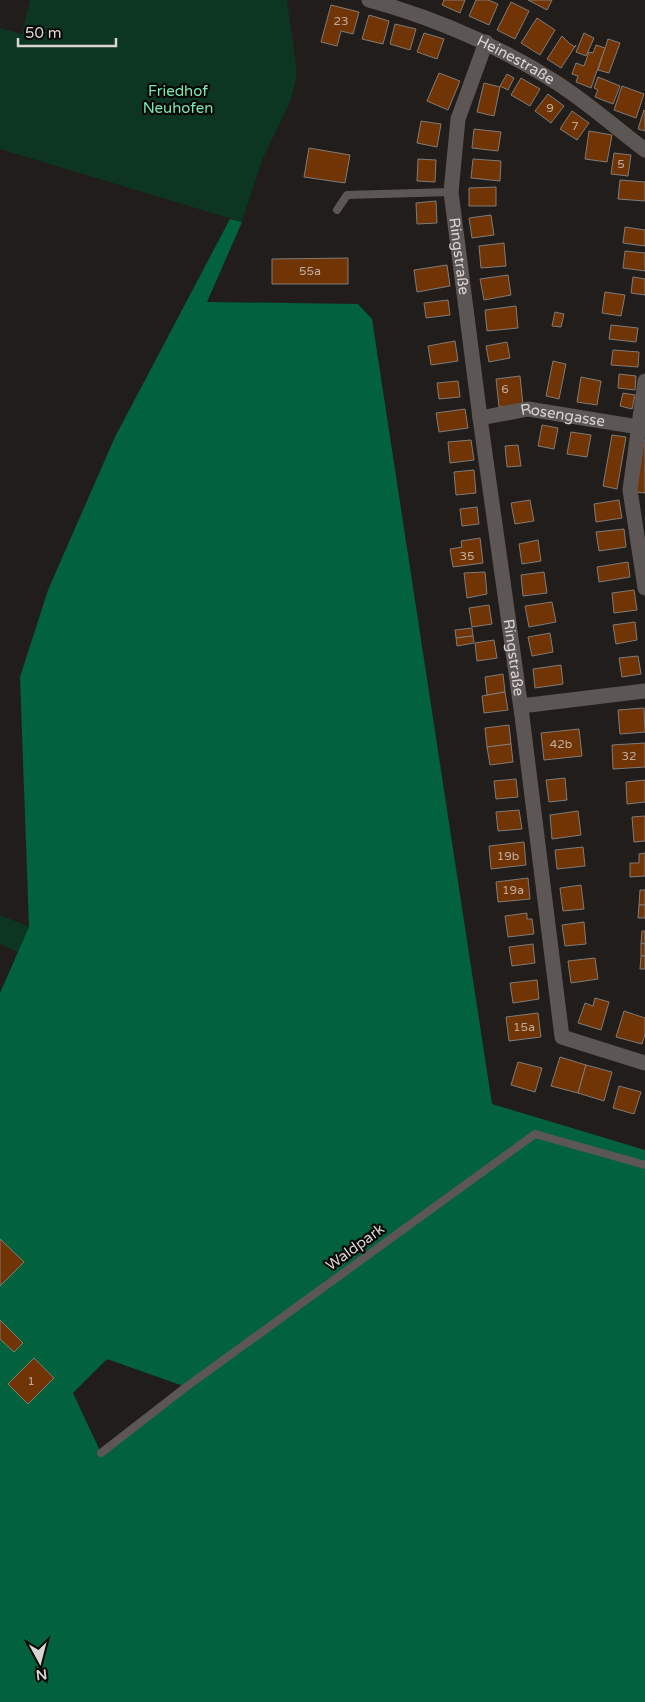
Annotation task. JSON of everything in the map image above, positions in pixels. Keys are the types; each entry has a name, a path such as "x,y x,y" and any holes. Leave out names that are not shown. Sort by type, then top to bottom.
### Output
{"street":[{"name":"Heinestraße","path":"369,0 405,9 486,42 558,83 645,150"},
{"name":"Ringstraße","path":"486,42 458,118 451,192 480,418 521,706 562,1037 645,1063"},
{"path":"645,381 642,427 630,490 645,588"},
{"name":"Rosengasse","path":"480,418 528,409 642,427"},
{"path":"521,706 645,691"}],"lane":[{"path":"337,210 347,195 451,192"},
{"name":"Waldpark","path":"101,1453 186,1387 535,1134 645,1165"}],"green space":[{"name":"Friedhof Neuhofen","path":"30,0 287,0 296,65 296,79 290,102 263,158 242,222 0,149 0,28 22,34"},
{"path":"230,219 242,222 207,302 358,304 372,319 492,1104 645,1150 645,1702 0,1702 0,993 29,927 20,677 48,590 115,437","holes":["107,1359 186,1387 101,1453 73,1393"]},
{"path":"0,915 30,927 18,952 0,944"}],"building":[{"path":"444,0 465,0 460,13 442,5"},
{"path":"476,0 488,0 498,4 489,25 469,16"},
{"path":"528,0 552,0 547,10"},
{"path":"511,2 529,11 515,39 497,30"},
{"path":"331,5 359,12 353,34 341,31 337,46 321,42"},
{"path":"369,15 389,21 383,44 362,39"},
{"path":"537,18 555,30 540,55 521,43"},
{"path":"395,24 416,29 410,50 390,44"},
{"path":"424,33 444,39 437,59 417,52"},
{"path":"584,33 594,38 586,56 576,52"},
{"path":"562,36 575,47 561,68 547,59"},
{"path":"608,39 620,43 609,73 598,70"},
{"path":"596,45 605,48 591,88 576,82 578,76 572,74 576,63 584,66 589,52 593,53"},
{"path":"439,73 460,81 448,110 427,101"},
{"path":"507,74 514,78 508,90 500,86"},
{"path":"598,77 620,86 613,104 595,97 598,90 594,88"},
{"path":"521,78 540,89 530,106 511,95"},
{"path":"484,83 500,87 494,116 477,112"},
{"path":"622,86 644,94 636,118 614,110"},
{"path":"548,94 564,106 551,123 535,111"},
{"path":"572,111 589,123 577,140 560,129"},
{"path":"645,111 645,131 638,129"},
{"path":"421,121 441,124 437,147 417,143"},
{"path":"474,129 501,132 498,151 472,148"},
{"path":"589,131 612,135 607,162 585,159"},
{"path":"309,148 350,155 345,183 304,177"},
{"path":"614,153 631,155 628,176 611,174"},
{"path":"418,159 436,160 435,182 417,181"},
{"path":"473,159 501,161 500,181 471,178"},
{"path":"620,180 645,182 645,201 618,199"},
{"path":"496,187 496,206 469,206 469,188"},
{"path":"436,201 437,223 417,224 416,203"},
{"path":"491,215 494,235 472,238 469,218"},
{"path":"625,227 645,230 645,246 623,243"},
{"path":"504,243 506,266 481,268 479,246"},
{"path":"625,251 645,253 645,271 623,268"},
{"path":"348,258 348,284 272,284 272,259"},
{"path":"447,265 450,286 417,292 414,270"},
{"path":"508,275 511,295 484,300 480,279"},
{"path":"633,277 645,279 645,295 631,293"},
{"path":"605,292 625,295 621,316 602,313"},
{"path":"448,300 450,315 426,318 424,303"},
{"path":"516,306 518,328 487,331 485,310"},
{"path":"555,312 564,314 561,327 552,326"},
{"path":"611,325 638,328 636,342 609,339"},
{"path":"455,341 458,361 431,365 428,346"},
{"path":"507,342 510,358 489,362 486,346"},
{"path":"613,350 639,352 638,367 611,365"},
{"path":"553,361 566,364 559,399 546,396"},
{"path":"619,374 636,376 635,390 618,388"},
{"path":"520,376 523,405 499,407 496,379"},
{"path":"581,377 601,381 597,405 577,402"},
{"path":"458,381 460,397 439,399 437,383"},
{"path":"623,393 635,395 632,409 620,406"},
{"path":"465,409 468,428 439,432 436,413"},
{"path":"542,425 558,428 554,449 538,446"},
{"path":"571,432 591,435 587,457 567,454"},
{"path":"612,435 626,437 617,489 603,486"},
{"path":"471,440 474,460 450,463 448,442"},
{"path":"645,440 645,493 636,492"},
{"path":"518,445 521,466 507,467 505,446"},
{"path":"474,470 476,493 456,495 454,472"},
{"path":"530,500 534,521 515,524 511,503"},
{"path":"619,500 622,518 596,522 594,504"},
{"path":"477,507 479,524 462,526 460,509"},
{"path":"624,529 626,547 599,551 596,532"},
{"path":"480,538 483,563 453,567 450,549 462,547 461,541"},
{"path":"538,540 541,561 522,564 519,544"},
{"path":"628,562 630,577 599,582 597,567"},
{"path":"485,572 487,594 467,598 464,573"},
{"path":"544,572 547,593 523,596 521,575"},
{"path":"634,590 637,610 614,613 612,593"},
{"path":"552,602 556,622 529,627 525,606"},
{"path":"489,605 492,624 472,627 469,608"},
{"path":"635,622 637,640 616,644 613,625"},
{"path":"472,628 473,636 456,638 455,630"},
{"path":"550,633 553,652 532,656 528,637"},
{"path":"473,636 474,643 457,646 456,638"},
{"path":"494,640 497,658 477,661 475,643"},
{"path":"638,656 641,674 622,677 619,658"},
{"path":"561,665 563,684 535,688 533,669"},
{"path":"503,674 505,692 487,695 485,677"},
{"path":"505,692 508,710 484,713 482,696"},
{"path":"644,708 645,732 620,734 618,710"},
{"path":"509,725 511,744 487,747 485,728"},
{"path":"579,729 582,756 544,760 541,733"},
{"path":"645,743 645,767 613,769 612,745"},
{"path":"511,744 513,762 490,765 487,747"},
{"path":"565,778 567,800 549,802 546,780"},
{"path":"516,779 518,797 496,799 494,781"},
{"path":"645,780 645,802 627,804 626,782"},
{"path":"519,810 522,829 498,831 496,812"},
{"path":"578,811 581,835 552,839 550,815"},
{"path":"645,816 645,841 634,842 632,817"},
{"path":"524,842 526,865 491,869 489,846"},
{"path":"583,847 585,866 557,869 555,850"},
{"path":"645,853 645,876 630,877 630,863 639,863 639,854"},
{"path":"528,878 530,899 498,902 496,882"},
{"path":"581,885 584,909 563,911 560,888"},
{"path":"640,890 645,890 645,905 639,905"},
{"path":"639,905 645,905 645,918 638,918"},
{"path":"527,913 527,919 532,919 534,934 508,937 505,916"},
{"path":"584,922 586,944 565,946 562,925"},
{"path":"642,931 645,931 645,944 641,943"},
{"path":"641,943 645,944 645,956 641,956"},
{"path":"533,944 535,963 512,966 509,947"},
{"path":"641,956 645,956 645,969 640,969"},
{"path":"595,958 598,979 571,983 568,961"},
{"path":"537,980 539,999 513,1003 510,983"},
{"path":"595,998 609,1002 601,1030 578,1023 585,1003 593,1006"},
{"path":"624,1011 645,1018 645,1034 642,1044 616,1037"},
{"path":"538,1013 541,1037 509,1041 506,1017"},
{"path":"560,1057 586,1065 578,1093 551,1086"},
{"path":"518,1062 542,1068 535,1092 511,1085"},
{"path":"586,1065 612,1072 604,1101 578,1093"},
{"path":"619,1086 641,1092 634,1114 613,1108"},
{"path":"0,1239 24,1262 0,1286"},
{"path":"0,1320 23,1343 14,1352 0,1339"},
{"path":"34,1358 54,1378 28,1404 8,1384"}]}
